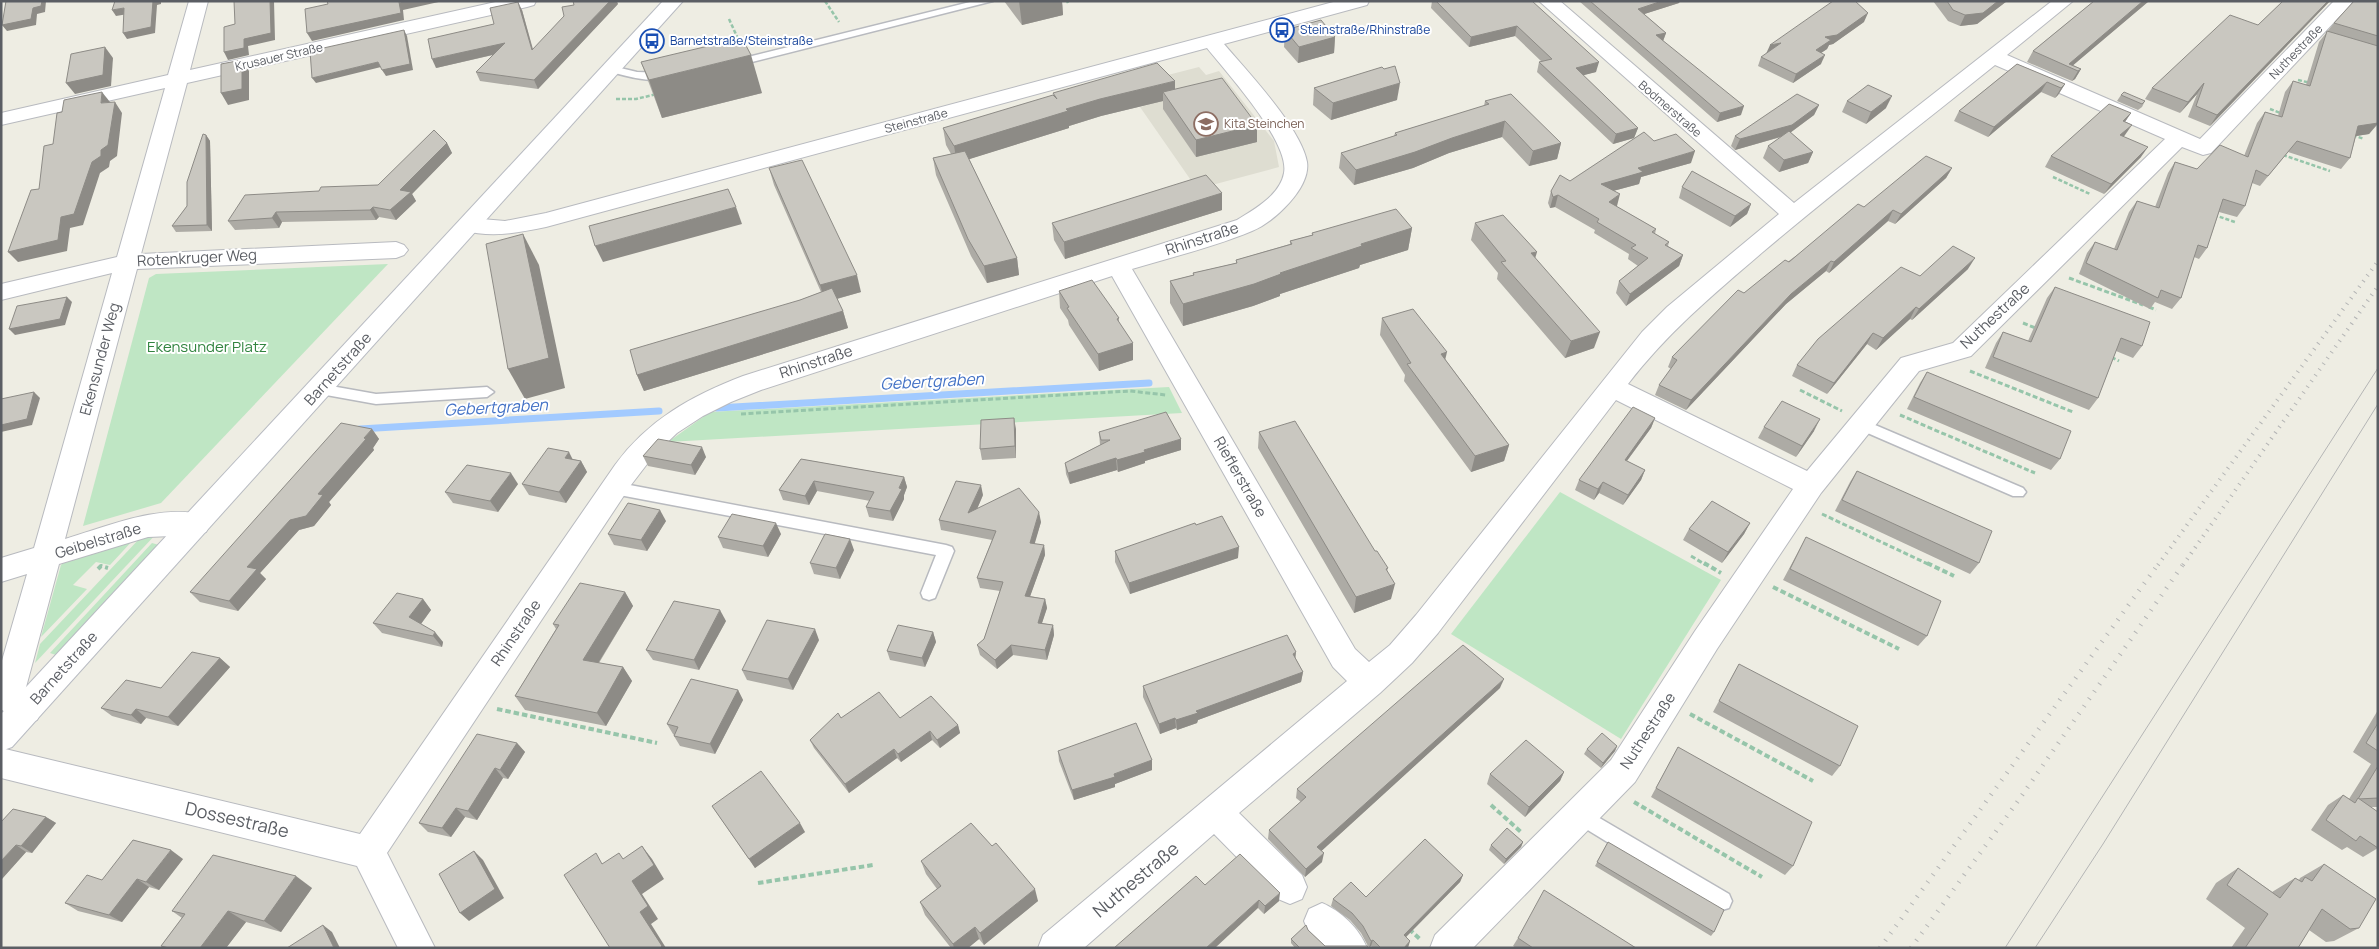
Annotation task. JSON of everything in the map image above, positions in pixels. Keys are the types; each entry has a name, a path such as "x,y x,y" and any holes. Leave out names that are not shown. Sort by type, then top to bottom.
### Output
{"street":[{"name":"Ekensunder Weg","path":"26,710 8,696 199,1"},
{"name":"Krusauer Straße","path":"1,119 528,1"},
{"name":"Barnetstraße","path":"1,737 674,1"},
{"name":"Steinstraße","path":"470,224 505,228 546,220 1360,1"},
{"name":"Bodmerstraße","path":"1548,1 1771,197 1794,214"},
{"name":"Nuthestraße","path":"1056,948 1401,654 1427,624 1651,338 1676,313 1794,214 2064,1"},
{"name":"Nuthestraße","path":"1994,57 2203,148 2276,73 2317,37 2345,1"},
{"name":"Rhinstraße","path":"368,852 614,488 643,449 667,426 696,406 722,394 1245,225 1261,216 1282,197 1292,182 1296,165 1288,142 1212,41"},
{"name":"Nuthestraße","path":"1435,945 1542,851 1623,772 1667,702 1805,494 1910,364 1962,350 2179,137"},
{"name":"Rotenkruger Weg","path":"1,292 127,262 396,250"},
{"name":"Rieflerstraße","path":"1118,266 1344,658 1369,683"},
{"path":"1612,387 1805,494"},
{"name":"Geibelstraße","path":"1,570 148,526 196,524"},
{"name":"Dossestraße","path":"1,763 368,852"},
{"path":"1216,812 1290,887"},
{"path":"368,852 417,948"},
{"path":"1322,921 1349,948"}],"lane":[{"path":"723,66 988,1"},
{"path":"612,69 638,75 672,76"},
{"path":"320,389 376,399 487,392"},
{"path":"1867,416 2018,492"},
{"path":"614,488 946,551 930,593"},
{"path":"1579,815 1722,901"}],"path":[{"path":"825,1 847,35"},
{"path":"730,19 747,60"},
{"path":"2276,73 2313,84"},
{"path":"2247,102 2292,116"},
{"path":"2346,133 2364,139"},
{"path":"2283,155 2330,170"},
{"path":"2052,176 2111,204"},
{"path":"2208,214 2235,222"},
{"path":"2045,269 2156,310"},
{"path":"1999,314 2045,332"},
{"path":"1941,355 1960,366 2073,412"},
{"path":"2110,357 2119,360"},
{"path":"1800,390 1867,416 2035,473"},
{"path":"739,414 940,404 1130,391 1167,395"},
{"path":"1805,494 1954,576"},
{"path":"1691,556 1899,649"},
{"path":"98,569 101,566 108,568"},
{"path":"1667,702 1813,781"},
{"path":"494,709 658,743"},
{"path":"1607,787 1762,877"},
{"path":"1491,804 1542,851"},
{"path":"758,883 873,865"},
{"path":"1404,924 1435,945"}],"shaded area":[{"name":"Kita Steinchen","path":"1199,67 1206,75 1219,71 1274,141 1279,167 1197,189 1140,107 1179,96 1164,76"}],"green space":[{"name":"Ekensunder Platz","path":"388,264 161,503 83,526 149,278 156,274"},
{"path":"1169,387 1182,413 668,442 710,412"},
{"path":"1560,492 1721,580 1621,739 1451,634"},
{"path":"157,533 35,663 40,644 141,537"},
{"path":"134,539 110,565 96,562 73,585 87,589 41,637 61,565 67,560"},
{"path":"152,543 159,545 56,655 50,653"}],"building":[{"path":"6,1 42,1 41,6 33,8 31,19 2,25"},
{"path":"115,1 153,1 151,27 123,33 124,8 112,10"},
{"path":"234,1 270,1 271,33 244,39 244,48 224,52 224,27 235,24"},
{"path":"327,1 404,1 399,2 401,13 307,33 305,9 328,4"},
{"path":"573,1 610,1 534,80 476,72 505,43 432,59 428,39 494,24 490,8 518,2 532,50 564,16 562,7 574,5"},
{"path":"1436,1 1532,1 1599,62 1576,68 1638,128 1616,134 1539,62 1552,59 1517,26 1471,37"},
{"path":"1590,1 1662,1 1638,9 1666,33 1656,35 1744,106 1720,113"},
{"path":"1833,1 1855,1 1868,13 1837,35 1825,37 1831,40 1816,50 1825,55 1796,74 1761,57 1781,43 1770,45"},
{"path":"1947,1 1998,1 1983,13 1965,15 1953,10"},
{"path":"2094,1 2143,1 2069,64 2081,69 2078,71 2033,51"},
{"path":"2283,1 2328,1 2217,115 2196,106 2204,83 2188,102 2152,88 2230,15 2258,25"},
{"path":"2354,1 2378,1 2378,36 2334,23"},
{"path":"1321,20 1335,37 1299,47 1285,30"},
{"path":"404,30 410,64 382,70 378,62 312,78 310,51"},
{"path":"2327,31 2378,46 2378,123 2358,126 2350,158 2297,141 2268,176 2256,170 2245,206 2223,199 2207,248 2198,245 2181,298 2161,290 2158,298 2086,263 2095,242 2117,250 2137,201 2159,208 2175,162 2197,169 2220,145 2248,157 2265,112 2282,117 2293,81 2310,86"},
{"path":"742,38 751,55 649,80 641,62"},
{"path":"105,47 103,75 66,83 71,54"},
{"path":"242,60 242,89 221,93 221,64"},
{"path":"1157,63 1175,81 1066,109 1068,111 954,146 943,128 1053,95 1057,99 1053,93"},
{"path":"2017,64 2065,84 2061,88 2047,82 1994,127 1959,111"},
{"path":"1395,66 1400,83 1333,103 1314,88 1382,67 1384,69"},
{"path":"1222,78 1257,125 1196,140 1163,92"},
{"path":"1868,85 1892,96 1871,112 1847,101"},
{"path":"102,92 101,103 115,102 108,145 101,150 101,156 92,162 74,214 61,217 58,240 8,252 31,190 39,189 44,146 53,144 57,113 62,112 64,100"},
{"path":"2124,92 2145,101 2142,104 2121,95"},
{"path":"1511,94 1561,143 1533,151 1505,121 1356,170 1341,153 1397,135 1395,133 1489,104 1485,101"},
{"path":"1797,94 1819,105 1792,125 1740,139 1735,136"},
{"path":"2109,104 2131,113 2123,121 2132,125 2120,135 2148,147 2111,184 2051,156"},
{"path":"434,130 447,143 400,190 411,192 390,210 373,207 370,210 276,212 272,218 228,221 245,195 319,191 321,187 378,185"},
{"path":"1789,131 1813,152 1784,160 1768,146"},
{"path":"1644,132 1654,141 1676,134 1695,151 1638,168 1643,172 1601,184 1620,194 1609,202 1656,229 1652,232 1669,242 1665,245 1683,255 1630,294 1619,281 1648,258 1631,248 1636,245 1597,222 1599,219 1558,195 1553,197 1551,191 1560,175 1570,181"},
{"path":"203,134 206,135 207,225 172,226 187,206 187,182"},
{"path":"965,151 1017,258 984,266 968,239 933,158"},
{"path":"1926,156 1952,168 1901,214 1893,210 1834,262 1831,261 1791,294 1691,400 1659,385 1677,360 1672,357 1738,290 1744,293 1785,260 1789,262 1858,204 1864,207"},
{"path":"802,160 857,275 820,285 769,168"},
{"path":"1692,171 1751,204 1735,216 1682,187"},
{"path":"1206,175 1222,193 1064,242 1052,223"},
{"path":"728,189 736,207 595,246 589,226"},
{"path":"1396,209 1412,228 1361,244 1362,246 1280,273 1254,284 1183,304 1170,281 1194,275 1193,273 1237,263 1236,260 1292,244 1290,241 1313,235 1312,233"},
{"path":"1503,215 1537,252 1531,253 1600,332 1571,341 1501,262 1506,261 1475,223"},
{"path":"523,234 549,358 508,369 486,244"},
{"path":"1953,246 1975,258 1919,309 1916,307 1883,338 1873,333 1834,383 1797,365 1818,339 1901,267 1920,276"},
{"path":"1092,280 1119,318 1117,319 1133,343 1098,354 1067,308 1069,307 1059,291"},
{"path":"2055,287 2150,322 2142,346 2121,338 2098,398 1993,357 2003,332 2031,342"},
{"path":"832,288 843,311 637,375 630,350 800,300"},
{"path":"67,297 60,319 9,329 17,306"},
{"path":"1413,309 1447,352 1441,354 1509,445 1475,456 1407,364 1411,363 1382,318"},
{"path":"1927,372 2071,431 2060,459 1914,397"},
{"path":"34,392 27,419 1,425 1,399"},
{"path":"1782,401 1820,419 1802,446 1764,427"},
{"path":"1633,407 1655,418 1625,460 1645,470 1628,495 1603,482 1598,489 1579,480"},
{"path":"1166,412 1181,439 1144,450 1145,452 1117,460 1116,458 1068,473 1065,463 1110,440 1101,440 1099,432"},
{"path":"1014,418 1015,446 980,449 981,420"},
{"path":"1295,421 1375,551 1377,551 1388,568 1386,569 1395,584 1356,597 1259,432"},
{"path":"341,423 372,429 364,438 366,439 318,494 323,495 306,516 290,520 247,567 257,569 229,601 190,592"},
{"path":"658,439 702,447 691,465 643,456"},
{"path":"548,448 569,452 565,458 581,461 559,492 522,484"},
{"path":"801,459 904,477 899,488 902,489 890,511 866,507 874,492 814,481 805,496 779,490"},
{"path":"467,465 511,473 490,501 445,492"},
{"path":"1857,471 1992,531 1979,563 1842,500"},
{"path":"956,481 981,485 968,513 1019,488 1039,512 1030,543 1044,545 1025,596 1045,599 1038,623 1053,625 1045,650 1011,645 995,660 977,645 984,639 1003,582 977,578 996,531 939,520"},
{"path":"1712,501 1750,523 1728,552 1689,529"},
{"path":"628,503 660,510 641,540 608,534"},
{"path":"732,514 776,523 763,546 718,537"},
{"path":"1222,516 1239,547 1129,583 1115,551 1195,523 1196,525"},
{"path":"825,534 850,539 836,568 810,563"},
{"path":"1806,537 1941,601 1927,636 1790,569"},
{"path":"580,583 625,592 583,660 623,667 597,713 515,696 559,625 553,624"},
{"path":"397,593 423,599 409,617 435,632 433,636 373,623"},
{"path":"674,601 720,610 694,660 646,650"},
{"path":"767,620 815,629 788,679 742,670"},
{"path":"898,625 933,632 922,658 887,651"},
{"path":"1287,635 1296,652 1293,654 1303,672 1196,711 1198,713 1159,724 1143,686"},
{"path":"1463,645 1504,679 1317,847 1324,853 1306,869 1269,830 1306,797 1297,789"},
{"path":"192,652 220,658 168,717 136,709 131,715 101,708 126,680 161,688"},
{"path":"1739,664 1858,726 1840,766 1719,701"},
{"path":"691,679 738,690 710,744 674,736 678,727 667,724"},
{"path":"879,692 900,718 931,696 958,725 937,740 930,731 898,754 894,749 845,784 810,740 838,713 841,718"},
{"path":"1136,723 1152,760 1114,774 1115,777 1072,790 1058,751"},
{"path":"2378,723 2378,751 2366,743"},
{"path":"1602,733 1617,746 1603,763 1587,749"},
{"path":"477,734 517,743 500,770 495,768 468,811 456,808 442,828 419,823"},
{"path":"1526,740 1564,772 1529,807 1490,774"},
{"path":"1678,747 1812,822 1793,866 1656,788"},
{"path":"2378,766 2378,798 2358,799"},
{"path":"761,771 800,823 749,859 712,806"},
{"path":"2343,795 2355,803 2358,798 2378,812 2378,848 2360,836 2356,841 2326,820"},
{"path":"13,809 46,817 21,846 16,845 1,861 1,822"},
{"path":"971,823 992,846 996,843 1035,889 980,933 975,927 953,944 920,902 941,886 921,861"},
{"path":"1507,828 1523,842 1506,859 1491,845"},
{"path":"1425,839 1463,875 1404,935 1410,941 1404,948 1381,948 1373,940 1371,941 1363,926 1352,913 1333,899 1351,882 1366,897"},
{"path":"133,840 171,850 146,882 137,879 109,915 65,903 87,875 102,880"},
{"path":"1608,842 1724,910 1714,932 1597,862"},
{"path":"642,846 654,865 632,881 648,906 640,912 662,946 660,948 610,948 564,875 596,853 602,864 619,853 623,859"},
{"path":"474,851 495,889 460,913 439,874"},
{"path":"1240,854 1280,893 1265,906 1259,900 1206,948 1114,948 1196,876 1205,885"},
{"path":"213,855 296,876 264,921 228,911 200,948 169,948 161,946 185,914 172,911"},
{"path":"2324,864 2376,899 2359,928 2350,929 2322,909 2298,948 2245,948 2268,914 2227,885 2238,868 2280,898 2295,878 2302,882 2305,877 2312,881"},
{"path":"1544,890 1636,948 1533,948 1518,938"},
{"path":"323,925 334,948 287,948"},
{"path":"1306,925 1308,930 1325,946 1368,946 1366,948 1300,948 1291,939"}],"waterway":[{"name":"Gebertgraben","path":"717,408 1149,383"},
{"name":"Gebertgraben","path":"360,429 659,411"}],"tram line":[{"path":"2005,948 2378,368"},
{"path":"2035,948 2103,844 2378,404"}],"railway":[{"path":"2158,565 2378,261"},
{"path":"2183,565 2378,286"},
{"path":"1880,948 2159,563"},
{"path":"1911,948 2018,801 2184,563"}],"place":[{"name":"Steinstraße/Rhinstraße","path":"1282,30"},
{"name":"Barnetstraße/Steinstraße","path":"652,41"},
{"name":"Kita Steinchen","path":"1206,124"}]}
